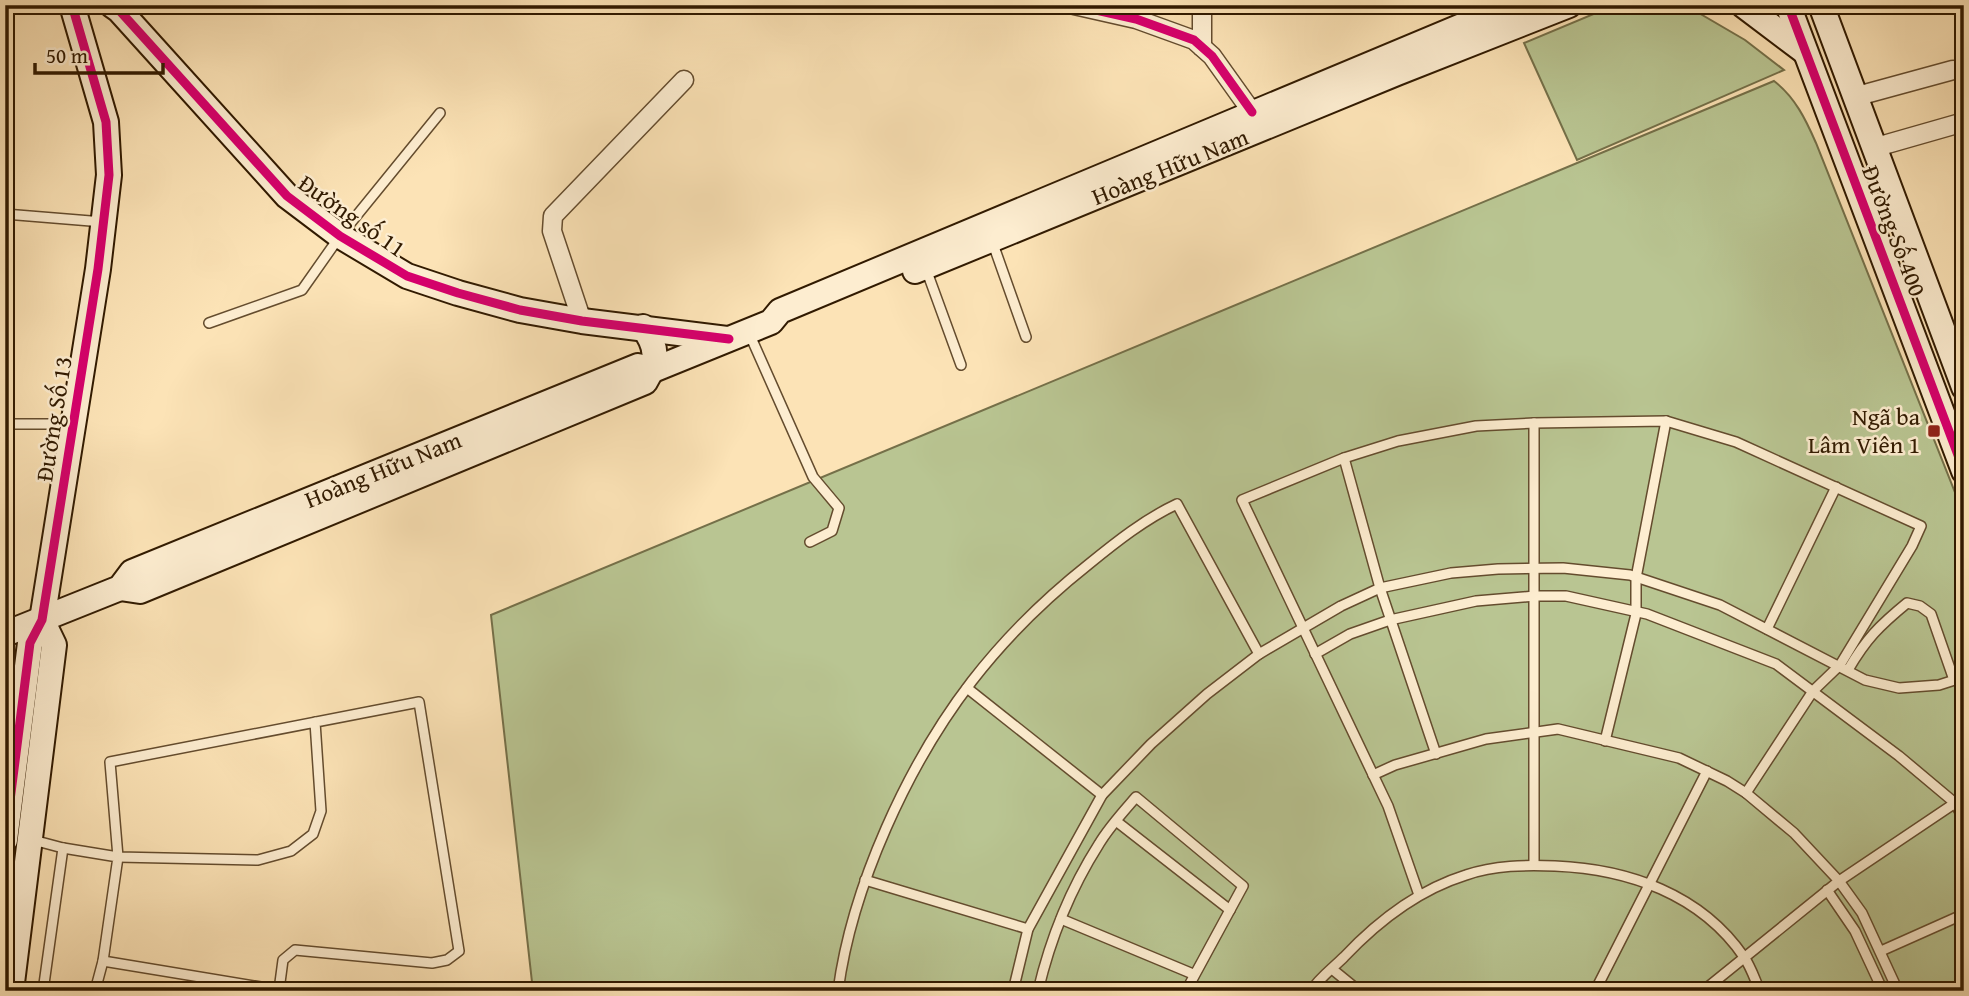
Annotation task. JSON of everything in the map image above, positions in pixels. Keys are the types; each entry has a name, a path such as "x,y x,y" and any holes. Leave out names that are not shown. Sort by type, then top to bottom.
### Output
{"street":[{"name":"Đường Số 13","path":"5,840 30,643 42,620 105,222 109,175 106,122 72,5"},
{"name":"Đường số 11","path":"112,5 287,196 340,236 407,276 520,310 582,321 643,327 749,331"},
{"path":"1074,5 1136,19 1194,40 1212,56 1257,121"},
{"path":"1202,5 1202,47"},
{"name":"Hoàng Hữu Nam","path":"749,331 786,324 992,241 1512,5"},
{"name":"Hoàng Hữu Nam","path":"5,634 120,588 140,591 645,382 653,370 749,331 780,311 1257,121 1397,73 1569,5"},
{"path":"1743,5 1804,51"},
{"name":"Đường Số 400","path":"1788,5 1964,471"},
{"name":"Đường Số 400","path":"1822,7 1964,387"},
{"path":"1854,97 1953,70"},
{"path":"582,321 552,231 552,216 684,80"},
{"path":"1846,158 1964,122"},
{"path":"643,327 656,347 653,370"},
{"name":"Đường Số 13","path":"11,991 54,645 42,620"}],"lane":[{"path":"209,323 302,290 340,236 440,113"},
{"path":"5,214 105,222"},
{"path":"992,241 1026,337"},
{"path":"925,267 961,365"},
{"path":"749,331 813,477 839,508 832,531 810,542"},
{"path":"1605,741 1636,614 1636,578 1666,421"},
{"path":"1419,895 1388,806 1242,500 1344,458 1398,441 1476,426 1666,421 1736,442 1921,526 1844,668"},
{"path":"1534,423 1534,865"},
{"path":"5,424 72,424"},
{"path":"1344,458 1380,588 1436,754"},
{"path":"1767,629 1836,487"},
{"path":"838,991 841,967 865,880 905,789 940,727 967,688 1009,638 1060,587 1108,549 1162,511 1177,504 1259,654"},
{"path":"1013,991 1028,929 1102,795 1160,736 1207,694 1259,654 1340,606 1380,588 1451,573 1533,569 1563,568 1636,578 1720,605 1844,668 1865,680 1899,688 1939,685 1959,679 1931,614 1907,603 1872,634 1844,668 1813,691 1746,793"},
{"path":"1315,654 1350,634 1390,620 1476,601 1566,596 1636,614 1647,614 1776,664 1899,756 1955,803 1964,820"},
{"path":"967,688 1102,795"},
{"path":"95,991 103,961 118,857 110,762 419,702 459,951 447,960 432,963 295,950 283,960 279,990 103,961"},
{"path":"32,839 63,848 118,857 258,860 291,851 313,834 321,811 315,722"},
{"path":"1373,775 1395,765 1486,739 1558,729 1678,758 1746,793 1794,833 1839,881 1862,913 1898,991"},
{"path":"1595,991 1707,771"},
{"path":"1038,991 1061,919 1099,844 1136,797 1243,886 1186,991"},
{"path":"1703,991 1839,881 1964,797"},
{"path":"1116,821 1230,910"},
{"path":"43,991 63,848"},
{"path":"1311,991 1369,930 1419,895 1467,874 1502,867 1534,865 1584,867 1624,874 1679,897 1716,926 1744,957 1760,991"},
{"path":"865,880 1028,929"},
{"path":"1828,890 1855,931 1883,991"},
{"path":"1881,951 1964,914"},
{"path":"1061,919 1193,974"},
{"path":"1332,969 1359,991"}],"green space":[{"path":"1615,5 1685,5 1745,40 1784,70 1577,160 1524,43"},
{"path":"1774,81 1794,102 1816,143 1964,515 1964,991 533,991 491,615"}],"cycle path":[{"path":"5,840 30,643 42,620 98,269 109,175 106,122 72,5"},
{"path":"112,5 287,196 340,236 407,276 520,310 582,321 729,339"},
{"path":"1074,5 1136,19 1194,40 1212,56 1252,112"},
{"path":"1788,5 1964,471"}],"place":[{"name":"Ngã ba Lâm Viên 1","path":"1934,431"}]}
